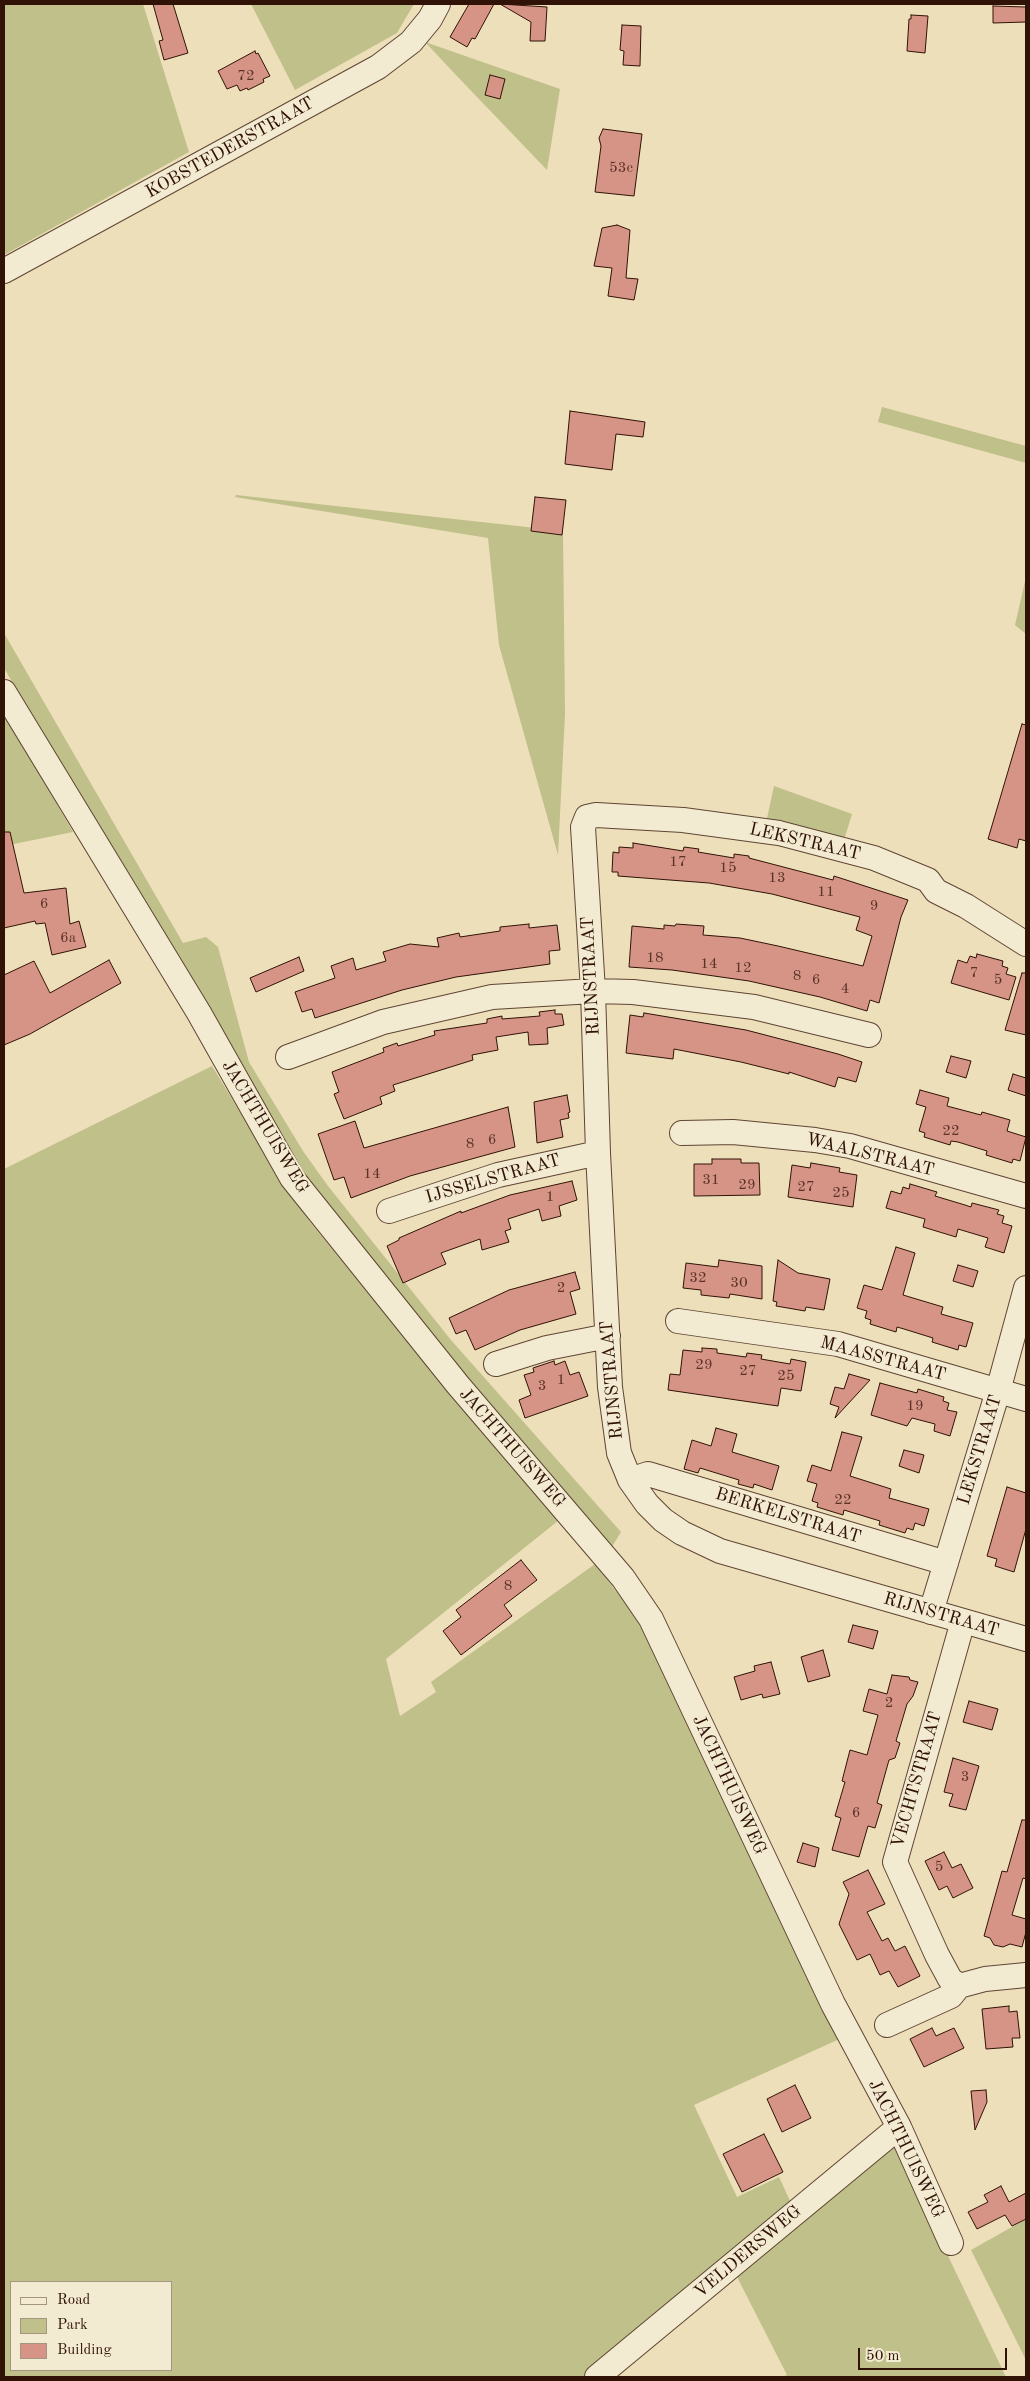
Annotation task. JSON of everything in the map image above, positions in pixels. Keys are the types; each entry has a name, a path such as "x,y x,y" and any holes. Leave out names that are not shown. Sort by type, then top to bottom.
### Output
{"street":[{"name":"KOBSTEDERSTRAAT","path":"4,271 378,67 411,42 430,19 438,4"},
{"name":"JACHTHUISWEG","path":"4,692 199,1014 292,1178 458,1385 623,1578 651,1619 833,2004 900,2127 951,2243"},
{"name":"LEKSTRAAT","path":"584,843 583,827 587,817 596,815 683,820 779,833 874,858 928,880 936,890 966,906 1026,944"},
{"name":"RIJNSTRAAT","path":"584,843 593,990 598,1153 613,1418 619,1453 630,1480 647,1504 663,1520 682,1533 720,1551 1026,1639"},
{"path":"288,1057 384,1022 492,997 593,990 633,992 754,1007 869,1035"},
{"name":"WAALSTRAAT","path":"682,1133 733,1132 815,1140 875,1153 1026,1196"},
{"name":"IJSSELSTRAAT","path":"389,1211 498,1175 598,1153"},
{"name":"LEKSTRAAT","path":"931,1612 998,1391 1026,1288"},
{"name":"MAASSTRAAT","path":"678,1321 838,1344 1026,1399"},
{"path":"496,1364 547,1348 608,1336"},
{"name":"BERKELSTRAAT","path":"630,1480 648,1474 946,1563"},
{"name":"VECHTSTRAAT","path":"958,1986 950,1979 937,1955 895,1862 963,1621"},
{"path":"887,2025 951,1996 958,1986 985,1978 1026,1975"},
{"name":"VELDERSWEG","path":"597,2377 900,2127"}],"green space":[{"path":"4,4 143,4 189,152 4,255"},
{"path":"251,4 414,4 397,33 295,90"},
{"path":"425,42 560,89 547,170 455,74"},
{"path":"882,407 1026,446 1026,463 878,422"},
{"path":"236,495 563,531 565,714 558,855 499,645 488,538 235,497"},
{"path":"1026,577 1026,634 1015,625"},
{"path":"4,633 183,943 206,937 218,947 249,1062 303,1151 328,1186 451,1340 621,1532 610,1550 301,1175 4,668"},
{"path":"4,712 33,763 73,832 4,846"},
{"path":"774,786 852,814 844,840 766,823"},
{"path":"212,1066 283,1182 310,1222 402,1335 559,1520 386,1659 400,1716 436,1692 431,1682 595,1564 626,1604 647,1637 844,2037 694,2105 737,2197 779,2177 793,2207 585,2377 4,2377 4,1169"},
{"path":"893,2141 1006,2377 782,2377 787,2375 734,2271"},
{"path":"1026,2219 1026,2360 971,2250"}],"building":[{"path":"153,4 173,4 188,53 164,60 159,41 163,40"},
{"path":"469,4 494,4 475,39 472,38 467,47 450,37"},
{"path":"500,4 547,7 545,41 530,41 531,22"},
{"path":"993,6 1026,7 1026,22 993,23"},
{"path":"911,15 928,16 925,53 907,51 909,19 911,19"},
{"path":"622,25 641,26 640,66 623,65 624,51 620,50"},
{"path":"255,51 256,54 258,53 270,76 263,79 264,82 248,90 247,88 240,91 237,85 227,89 218,71"},
{"path":"490,75 505,79 500,99 485,95"},
{"path":"603,129 642,134 634,196 595,192 601,146 599,138"},
{"path":"617,225 630,230 626,278 638,279 634,300 608,296 612,268 594,266 602,228"},
{"path":"570,411 645,422 643,437 616,434 612,470 565,464"},
{"path":"535,497 566,500 562,535 531,531"},
{"path":"1022,724 1026,725 1026,841 1019,839 1017,848 988,839"},
{"path":"4,832 10,832 24,893 66,888 70,924 79,921 86,947 52,955 45,923 36,924 35,921 4,928"},
{"path":"633,843 683,851 684,847 699,849 698,852 734,858 734,854 749,856 749,858 833,880 834,876 908,900 901,917 879,1003 870,1000 867,1011 820,997 749,981 672,970 629,967 632,926 664,929 664,925 675,926 676,924 704,926 703,935 740,938 863,966 872,936 856,930 860,917 772,894 709,883 618,876 618,872 612,872 613,852 619,853 619,847 633,848"},
{"path":"529,924 529,928 557,925 560,950 549,951 550,964 456,977 402,990 315,1018 312,1009 302,1012 295,992 335,978 331,966 353,958 356,970 386,961 383,952 410,944 439,947 437,938 459,933 460,937 500,931 500,927"},
{"path":"977,954 1003,961 1002,966 1008,968 1006,974 1016,977 1009,1000 951,983 958,960 967,963 970,956 976,958"},
{"path":"299,957 304,971 256,992 250,978"},
{"path":"109,960 121,983 30,1034 4,1045 4,975 34,961 50,993"},
{"path":"1022,973 1026,973 1026,1035 1005,1030"},
{"path":"555,1010 555,1014 562,1014 564,1025 547,1028 548,1044 529,1045 528,1032 496,1037 498,1050 472,1055 473,1060 393,1085 395,1091 380,1097 382,1104 344,1119 334,1094 339,1092 332,1072 384,1052 383,1048 397,1043 398,1046 435,1035 434,1031 487,1023 487,1019 502,1016 502,1019 540,1016 539,1012"},
{"path":"644,1013 746,1030 862,1062 856,1082 838,1077 835,1087 789,1072 789,1074 741,1062 674,1049 673,1059 626,1053 630,1015 643,1017"},
{"path":"951,1056 971,1061 966,1078 946,1072"},
{"path":"1013,1074 1026,1078 1026,1096 1008,1090"},
{"path":"920,1090 949,1098 947,1106 981,1115 982,1112 1010,1120 1007,1131 1026,1137 1020,1161 1013,1159 1012,1163 986,1155 987,1151 958,1142 951,1141 950,1145 924,1137 925,1133 919,1131 926,1107 916,1104"},
{"path":"567,1095 570,1112 568,1113 569,1118 560,1120 563,1137 537,1143 534,1102"},
{"path":"508,1107 515,1147 410,1176 351,1198 344,1177 334,1180 318,1134 355,1121 364,1148"},
{"path":"712,1159 741,1159 741,1163 759,1163 760,1195 694,1196 694,1164 712,1164"},
{"path":"811,1163 840,1168 839,1172 857,1175 853,1207 788,1197 792,1165 810,1168"},
{"path":"572,1181 577,1200 559,1206 561,1216 542,1221 539,1209 508,1219 511,1229 505,1231 509,1242 482,1250 480,1239 441,1253 446,1264 403,1283 387,1246 399,1240 399,1238 461,1211 461,1213 510,1195"},
{"path":"910,1184 937,1192 935,1196 971,1207 972,1203 999,1210 997,1214 1004,1216 1002,1223 1012,1226 1004,1253 985,1247 988,1238 958,1229 956,1237 923,1227 925,1219 886,1208 891,1191 901,1194 903,1187 909,1189"},
{"path":"896,1247 915,1253 903,1295 943,1307 941,1314 973,1323 966,1347 959,1345 958,1350 932,1342 933,1338 904,1329 897,1327 896,1332 870,1324 871,1320 865,1318 867,1311 857,1308 864,1285 882,1290"},
{"path":"719,1260 762,1266 762,1299 730,1294 729,1298 701,1295 701,1290 683,1288 686,1263 718,1267"},
{"path":"778,1260 798,1273 830,1279 824,1310 806,1307 805,1311 776,1306 777,1302 773,1301"},
{"path":"958,1265 978,1271 973,1287 953,1281"},
{"path":"575,1272 580,1289 570,1292 576,1314 520,1330 475,1350 466,1330 456,1334 449,1318 509,1290"},
{"path":"702,1348 717,1349 717,1353 746,1357 747,1353 762,1355 761,1359 790,1364 791,1359 806,1362 801,1391 781,1388 778,1406 668,1390 670,1374 680,1375 683,1350 702,1352"},
{"path":"554,1361 555,1365 565,1361 570,1375 579,1372 588,1396 525,1418 519,1400 531,1395 524,1375 534,1372 533,1368"},
{"path":"849,1374 870,1380 835,1418 839,1407 830,1404 835,1387 844,1389"},
{"path":"880,1383 917,1393 918,1389 944,1397 943,1401 949,1403 947,1410 957,1412 950,1436 934,1431 935,1424 912,1418 907,1426 871,1415"},
{"path":"716,1428 737,1434 732,1452 779,1466 772,1490 754,1484 753,1488 738,1484 739,1480 700,1468 698,1473 684,1469 692,1440 711,1446"},
{"path":"842,1432 862,1437 850,1476 891,1489 889,1498 929,1509 924,1526 915,1523 913,1530 907,1528 905,1533 879,1525 880,1521 844,1510 843,1515 817,1507 818,1503 812,1501 817,1484 807,1481 812,1465 831,1471"},
{"path":"904,1450 924,1455 919,1473 899,1466"},
{"path":"1007,1487 1026,1493 1026,1529 1014,1572 995,1566 997,1559 987,1556"},
{"path":"521,1560 537,1580 504,1605 512,1616 461,1655 443,1631 461,1617 456,1610"},
{"path":"853,1625 878,1631 873,1649 848,1642"},
{"path":"823,1650 830,1676 808,1682 801,1657"},
{"path":"771,1662 780,1694 763,1698 762,1694 741,1700 734,1677 755,1671 754,1666"},
{"path":"892,1675 909,1677 910,1680 918,1682 913,1696 907,1704 896,1741 900,1743 895,1758 889,1760 877,1803 882,1805 875,1828 868,1826 859,1857 832,1850 841,1818 835,1816 845,1782 842,1781 850,1750 867,1755 878,1715 863,1711 869,1689 887,1694"},
{"path":"969,1701 998,1709 992,1730 963,1722"},
{"path":"953,1758 979,1766 966,1810 949,1806 953,1794 944,1792"},
{"path":"1022,1820 1026,1820 1026,1879 1023,1878 1012,1915 1026,1919 1026,1932 1022,1947 1010,1944 1003,1947 994,1945 990,1938 984,1936 1002,1871 1007,1872"},
{"path":"803,1843 819,1848 815,1867 797,1862"},
{"path":"944,1852 952,1868 961,1864 973,1888 953,1898 947,1886 939,1890 925,1861"},
{"path":"868,1870 885,1904 867,1912 882,1941 888,1938 895,1951 905,1946 920,1976 898,1987 889,1971 880,1975 870,1954 857,1960 839,1924 849,1894 843,1882"},
{"path":"1009,2006 1009,2012 1017,2011 1020,2038 1012,2038 1013,2047 986,2049 982,2009"},
{"path":"932,2028 936,2036 954,2028 964,2048 924,2067 910,2039"},
{"path":"795,2085 811,2118 782,2132 767,2099"},
{"path":"986,2090 987,2102 975,2130 971,2091"},
{"path":"764,2134 783,2172 742,2192 723,2154"},
{"path":"1001,2186 1009,2202 1026,2193 1026,2219 1012,2226 1005,2215 977,2229 968,2212 988,2202 984,2195"}]}
